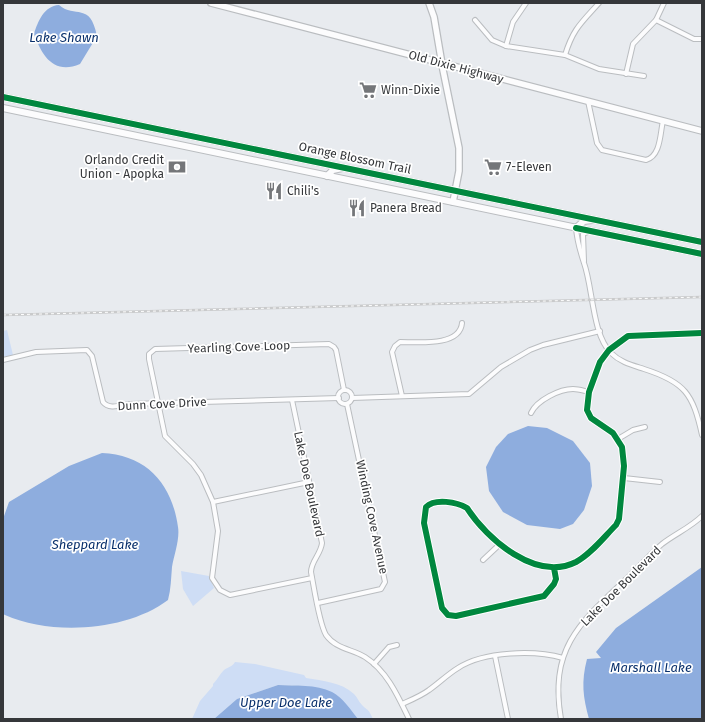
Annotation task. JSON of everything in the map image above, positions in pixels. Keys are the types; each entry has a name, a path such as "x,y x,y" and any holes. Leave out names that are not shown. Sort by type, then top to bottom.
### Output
{"main road":[{"name":"Orange Blossom Trail","path":"3,96 702,242"},
{"name":"Orange Blossom Trail","path":"3,108 702,254"},
{"path":"307,172 318,171 322,169 325,163"},
{"path":"327,176 333,170 345,168"},
{"path":"556,224 566,222 572,214"},
{"path":"576,228 584,221 595,219"}],"street":[{"name":"Old Dixie Highway","path":"211,3 702,131"},
{"path":"429,3 434,17 459,148 459,171 453,202"},
{"path":"506,46 513,22 526,3"},
{"path":"566,56 571,36 577,26 599,3"},
{"path":"626,74 633,44 656,20 664,3"},
{"path":"475,20 492,40 506,46 566,56 599,69 644,76"},
{"path":"656,20 694,38 702,39"},
{"path":"588,101 597,143 602,150 646,160 652,158 656,153 663,120"},
{"path":"576,228 578,247 584,262 600,331 609,350 618,358 668,379 685,391 694,404 702,435"},
{"path":"584,262 583,234 590,231"},
{"path":"402,396 392,352 395,346 400,342 447,340 458,332 462,323"},
{"path":"352,398 350,392 344,390 341,392 339,398 340,402 347,404 352,398 469,394 501,367 530,350 543,345 600,331"},
{"path":"554,568 556,579 554,584 544,596 456,616 448,615 442,608 424,523 427,505 442,502 464,506 482,530 499,545 533,563 554,568 579,560 616,525 619,519 624,478 624,455 618,439 608,428 595,421 589,415 587,405 589,392 600,362 609,350 628,336 702,333"},
{"name":"Yearling Cove Loop","path":"158,403 149,359 149,354 156,349 329,344 336,350 344,390"},
{"name":"Dunn Cove Drive","path":"3,360 36,352 87,350 92,356 103,402 106,406 110,407 130,404 339,398"},
{"path":"531,413 537,404 567,390 575,389 589,392"},
{"name":"Lake Doe Boulevard","path":"292,400 322,544 320,552 312,565 312,578 324,630 333,642 365,657 374,664 394,689 409,719"},
{"path":"158,403 165,436 192,464 204,481 213,502 218,531 212,578 220,590 230,595 312,578"},
{"name":"Winding Cove Avenue","path":"318,603 381,589 386,582 347,404"},
{"path":"618,439 633,430 645,426"},
{"path":"624,478 660,482"},
{"path":"213,502 309,482"},
{"name":"Lake Doe Boulevard","path":"561,719 558,691 560,668 570,640 583,620 661,545 695,523 702,516"},
{"path":"483,560 499,545"},
{"path":"374,664 389,647 397,645"},
{"path":"402,704 427,692 464,664 495,656 530,652 563,658"},
{"path":"495,656 508,719"}],"shaded area":[{"path":"7,330 13,355 3,357 3,331"},
{"path":"181,571 209,576 214,588 193,606 183,589"},
{"path":"235,662 255,664 304,675 306,678 338,684 354,694 373,719 358,719 338,696 305,686 278,685 237,699 214,719 192,719 200,701 225,669 233,665"}],"water":[{"name":"Lake Shawn","path":"59,5 65,9 81,13 90,18 97,36 80,64 71,67 56,65 50,61 41,50 34,34 42,15 49,8"},
{"path":"528,426 547,428 573,441 590,463 592,486 584,510 573,524 560,529 527,525 503,512 489,491 486,467 496,447 508,434"},
{"name":"Sheppard Lake","path":"102,453 132,459 144,466 155,475 163,485 170,498 178,527 178,542 172,567 168,600 151,610 132,618 111,624 89,627 66,628 45,626 24,622 3,614 3,519 9,502 69,466"},
{"name":"Marshall Lake","path":"702,567 702,719 589,719 585,704 583,682 587,659 601,658 596,652 616,628"},
{"name":"Upper Doe Lake","path":"278,685 326,689 336,694 343,700 358,719 214,719 237,699"}],"railway":[{"path":"3,315 702,297"}],"cycle path":[{"path":"3,97 702,242"},
{"path":"576,228 702,254"},
{"path":"554,568 556,579 554,584 544,596 456,616 448,615 442,608 424,523 426,507 430,504 446,502 458,504 467,508 476,520 500,544 529,562 545,566 561,567 582,559 616,525 619,519 624,466 622,447 613,433 591,418 587,410 589,392 600,362 609,350 628,336 702,333"}],"place":[{"name":"Winn-Dixie","path":"368,90"},
{"name":"Orlando Credit Union - Apopka","path":"177,167"},
{"name":"7-Eleven","path":"493,167"},
{"name":"Chili's","path":"274,191"},
{"name":"Panera Bread","path":"357,208"}]}
